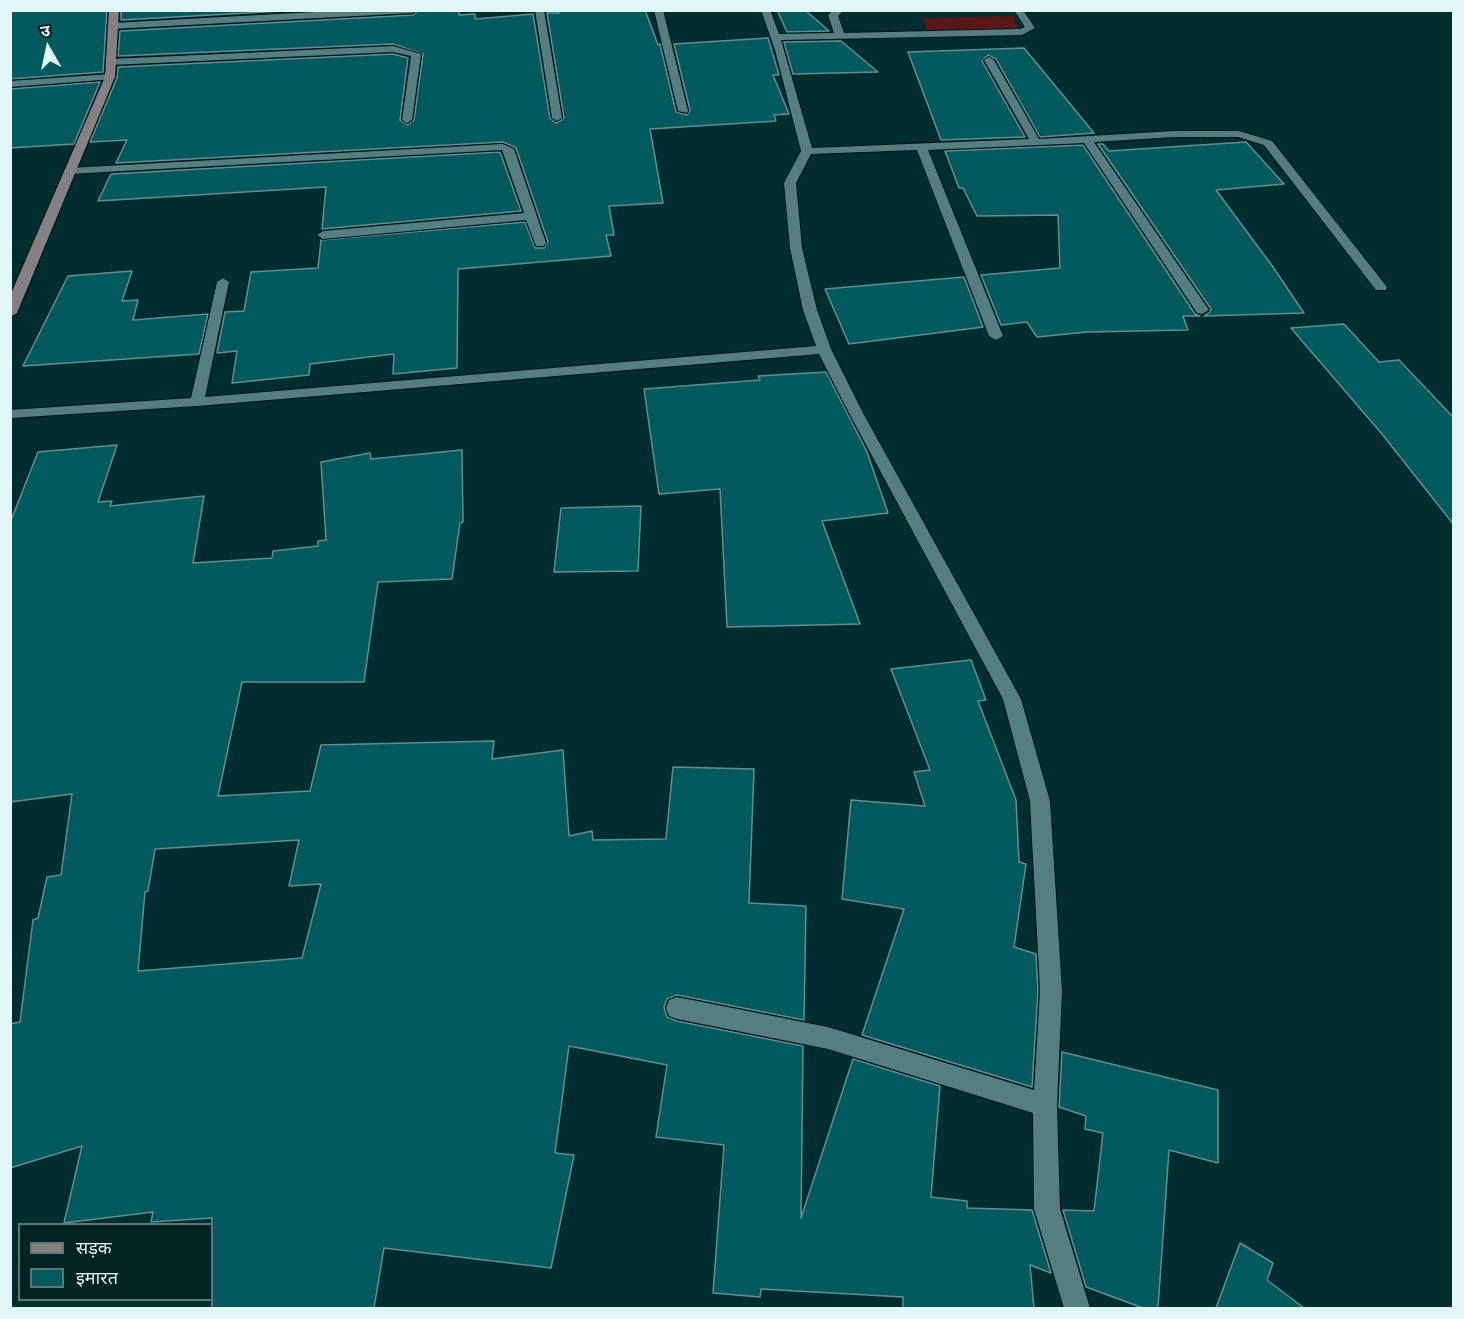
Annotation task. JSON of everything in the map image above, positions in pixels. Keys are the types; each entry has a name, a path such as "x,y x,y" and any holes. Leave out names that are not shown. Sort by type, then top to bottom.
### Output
{"street":[{"path":"10,313 110,78 114,10"},
{"path":"112,26 232,15 413,10"},
{"path":"539,10 557,118"},
{"path":"658,10 683,111"},
{"path":"765,10 775,37 807,151 790,183 796,248 810,310 824,348 856,413 1012,699 1040,801 1051,979 1045,1105 1047,1209 1077,1308"},
{"path":"840,10 833,15 840,36"},
{"path":"775,37 1022,32 1030,28 1018,10"},
{"path":"111,62 393,49 408,51 416,54 407,120"},
{"path":"988,60 1036,142"},
{"path":"10,84 110,78"},
{"path":"807,151 1223,132 1239,134 1268,143 1381,287"},
{"path":"1086,138 1203,310"},
{"path":"69,171 503,147 508,149 540,243"},
{"path":"921,147 996,336"},
{"path":"323,235 531,216"},
{"path":"197,402 223,282"},
{"path":"10,414 197,402 824,348"},
{"path":"677,1008 828,1038 1045,1105"}],"shaded area":[{"path":"1013,16 1020,30 927,32 923,18"}],"building":[{"path":"10,10 107,10 103,72 10,79"},
{"path":"121,10 301,10 121,20"},
{"path":"419,10 459,10 459,15 475,14 475,19 533,14 550,118 556,123 564,118 547,13 559,13 559,10 645,10 658,45 660,44 676,112 687,115 690,110 674,44 768,38 779,75 773,75 789,114 774,115 776,121 650,129 663,203 609,206 614,235 606,235 611,256 458,269 457,368 393,374 394,354 310,364 309,375 232,383 237,351 217,353 225,312 244,311 251,272 318,268 321,240 525,222 535,248 544,248 548,242 516,148 503,142 116,163 127,140 90,142 117,78 118,67 393,54 408,58 400,120 408,125 414,120 423,54 393,44 118,56 120,31 413,15"},
{"path":"777,10 805,10 829,31 787,32"},
{"path":"841,41 878,72 793,74 784,42"},
{"path":"1024,48 1094,133 1040,137 996,59 988,55 982,61 1025,137 941,140 908,52"},
{"path":"100,82 74,144 10,148 10,89"},
{"path":"1246,142 1284,184 1216,190 1304,313 1204,316 1211,309 1098,144 1103,144 1109,151"},
{"path":"1083,145 1195,314 1200,316 1183,316 1188,330 1087,332 1037,337 1027,322 1001,325 981,275 1060,268 1058,215 977,216 963,188 959,188 945,151"},
{"path":"500,152 521,211 322,229 326,187 98,201 111,174"},
{"path":"132,271 122,301 138,300 133,320 208,314 199,354 23,366 68,276"},
{"path":"964,277 983,327 849,344 825,289"},
{"path":"1344,324 1379,362 1399,360 1454,418 1454,525 1382,434 1291,328"},
{"path":"826,372 867,452 888,513 822,521 860,624 727,627 720,489 659,494 644,389 760,380 758,376"},
{"path":"117,445 98,502 112,501 110,506 204,496 193,563 272,558 273,551 318,546 318,541 326,540 321,462 370,453 371,459 462,450 463,522 460,523 452,579 378,582 364,682 242,682 218,796 310,791 321,745 494,741 492,759 563,750 569,836 592,831 593,840 666,839 673,767 754,769 749,903 806,906 804,1020 677,995 667,999 664,1007 667,1017 677,1021 803,1046 801,1218 853,1059 940,1086 931,1197 967,1201 967,1208 1032,1210 1051,1273 1030,1265 1034,1308 903,1308 903,1297 761,1289 760,1297 713,1293 724,1145 656,1137 667,1065 569,1046 555,1153 574,1155 551,1268 384,1248 374,1308 212,1308 212,1218 151,1222 153,1212 64,1223 82,1146 10,1168 10,1024 20,1022 33,920 38,918 47,877 61,875 72,794 10,802 10,523 38,452","holes":["299,840 289,886 321,884 302,958 138,971 145,892 148,891 155,849"]},
{"path":"641,506 638,571 554,572 561,508"},
{"path":"971,660 986,700 978,701 1016,800 1019,862 1026,864 1014,947 1036,954 1038,991 1032,1087 862,1035 904,909 842,899 851,800 925,806 914,772 930,770 891,669"},
{"path":"1062,1052 1218,1090 1218,1163 1169,1150 1158,1308 1143,1308 1086,1287 1063,1210 1094,1211 1103,1133 1085,1129 1086,1116 1059,1107"},
{"path":"1240,1243 1273,1263 1267,1280 1304,1308 1216,1308"}]}
